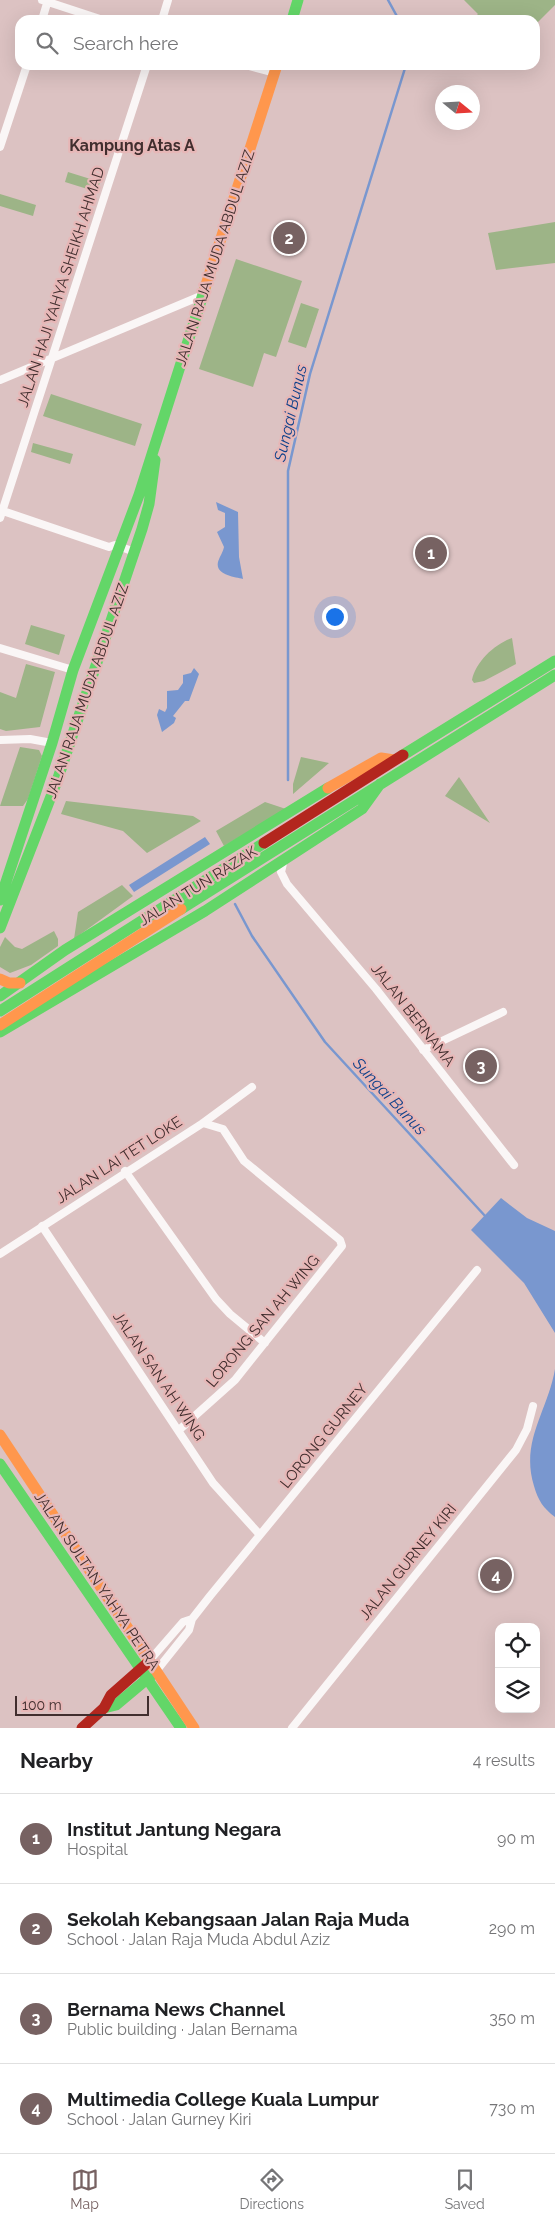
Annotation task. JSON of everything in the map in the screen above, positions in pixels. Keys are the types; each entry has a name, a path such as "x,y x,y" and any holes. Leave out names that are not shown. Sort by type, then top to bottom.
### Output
{"main road":[{"path":"294,15 298,0"},
{"name":"JALAN RAJA MUDA ABDUL AZIZ","path":"0,899 3,879 52,743 73,670 120,551 276,70"},
{"name":"JALAN RAJA MUDA ABDUL AZIZ","path":"0,928 57,781 133,556 149,504 156,462 152,451"},
{"name":"JALAN TUN RAZAK","path":"0,1011 243,858 323,804 555,661"},
{"name":"JALAN TUN RAZAK","path":"0,1025 330,814 555,675"},
{"name":"JALAN TUN RAZAK","path":"0,996 81,941 317,794 381,758 394,760"},
{"name":"JALAN TUN RAZAK","path":"0,1032 205,911 362,809 380,783"},
{"path":"3,879 19,883"},
{"path":"81,941 68,960 70,969 75,974 92,976"},
{"path":"0,980 9,983 21,982"},
{"path":"0,1040 30,1014"},
{"name":"JALAN SULTAN YAHYA PETRA","path":"0,1435 194,1728"},
{"name":"JALAN SULTAN YAHYA PETRA","path":"0,1464 181,1728"},
{"path":"82,1728 104,1708 116,1705 154,1665"}],"street":[{"path":"164,15 168,0"},
{"path":"43,15 46,1 88,15"},
{"path":"0,147 25,70"},
{"name":"JALAN HAJI YAHYA SHEIKH AHMAD","path":"1,513 145,70"},
{"path":"0,380 203,295"},
{"path":"1,513 133,556"},
{"path":"0,648 73,670"},
{"path":"0,740 30,738 52,743"},
{"path":"285,858 281,872 287,884"},
{"name":"JALAN BERNAMA","path":"264,871 287,884 376,989 514,1165"},
{"path":"423,1050 503,1012"},
{"name":"JALAN LAI TET LOKE","path":"0,1254 252,1088"},
{"name":"LORONG SAN AH WING","path":"179,1430 224,1392 342,1246 340,1240 244,1161 223,1130 203,1122"},
{"path":"125,1171 216,1299 230,1314 264,1343"},
{"name":"JALAN SAN AH WING","path":"42,1226 214,1483 260,1535"},
{"name":"LORONG GURNEY","path":"154,1665 189,1630 192,1619 477,1270"},
{"name":"JALAN GURNEY KIRI","path":"292,1728 516,1450 527,1429 533,1406"},
{"name":"LORONG GURNEY","path":"154,1665 183,1622 192,1619"}],"green space":[{"path":"464,0 555,0 555,5 540,20 540,15 478,14"},
{"path":"68,172 100,182 97,192 65,182"},
{"path":"0,194 36,205 33,216 0,206"},
{"path":"555,222 555,263 496,270 488,233"},
{"path":"236,259 302,281 276,357 264,353 253,387 199,369"},
{"path":"301,303 319,309 306,348 288,342"},
{"path":"51,394 142,424 135,446 43,416"},
{"path":"33,443 73,454 70,464 31,452"},
{"path":"31,625 65,635 59,655 25,644"},
{"path":"512,638 516,664 484,681 474,683 472,680 474,673 487,654 499,644"},
{"path":"26,664 55,672 40,727 6,731 0,729 0,692 16,698"},
{"path":"20,747 39,750 42,756 28,799 23,806 0,806"},
{"path":"301,757 329,763 293,794 293,784"},
{"path":"459,777 490,823 445,796"},
{"path":"66,801 193,816 201,821 147,853 123,831 61,814"},
{"path":"265,802 286,809 224,846 216,831"},
{"path":"122,885 133,896 74,939 78,912"},
{"path":"54,931 58,939 58,946 31,965 10,973 0,967 0,947 5,937 15,947 22,949"}],"water":[{"path":"216,502 238,512 239,557 243,579 222,573 218,566 224,547 217,532 225,527 225,513 218,510"},
{"path":"194,668 199,674 189,701 185,701 173,716 176,718 174,723 162,732 157,715 159,709 165,712 167,708 167,691 178,690 183,683 183,675 191,673"},
{"path":"205,837 210,844 134,892 129,885"},
{"path":"501,1198 527,1218 555,1231 555,1333 524,1283 471,1230"},
{"path":"555,1369 555,1517 544,1507 537,1495 531,1470 530,1455"}],"waterway":[{"name":"Sungai Bunus","path":"388,0 396,15"},
{"name":"Sungai Bunus","path":"288,780 288,471 310,374 404,70"},
{"name":"Sungai Bunus","path":"235,904 252,936 325,1042 486,1217"}],"traffic: fast":[{"path":"294,15 298,0"},
{"path":"0,900 52,743 73,670 139,495 205,288"},
{"path":"0,928 57,781 142,529 149,504 155,460"},
{"path":"403,755 555,661"},
{"path":"181,909 555,675"},
{"path":"0,1032 205,911 362,809 380,784"},
{"path":"0,996 65,950 328,788"},
{"path":"0,1011 264,843"},
{"path":"0,1464 181,1728"},
{"path":"104,1708 116,1705 153,1674"}],"traffic: slow":[{"path":"205,288 275,70"},
{"path":"328,788 381,758 394,760"},
{"path":"0,1025 181,909"},
{"path":"0,979 9,983 20,983"},
{"path":"0,1435 194,1728"}],"traffic: jam":[{"path":"264,843 403,755"},
{"path":"82,1728 104,1708 111,1695 145,1665"}],"place":[{"name":"Sekolah Kebangsaan Jalan Raja Muda","path":"289,238"},
{"name":"Institut Jantung Negara","path":"431,553"},
{"name":"Bernama News Channel","path":"481,1066"},
{"name":"Multimedia College Kuala Lumpur","path":"496,1575"}],"district":[{"name":"Kampung Atas A","path":"132,145"}]}
